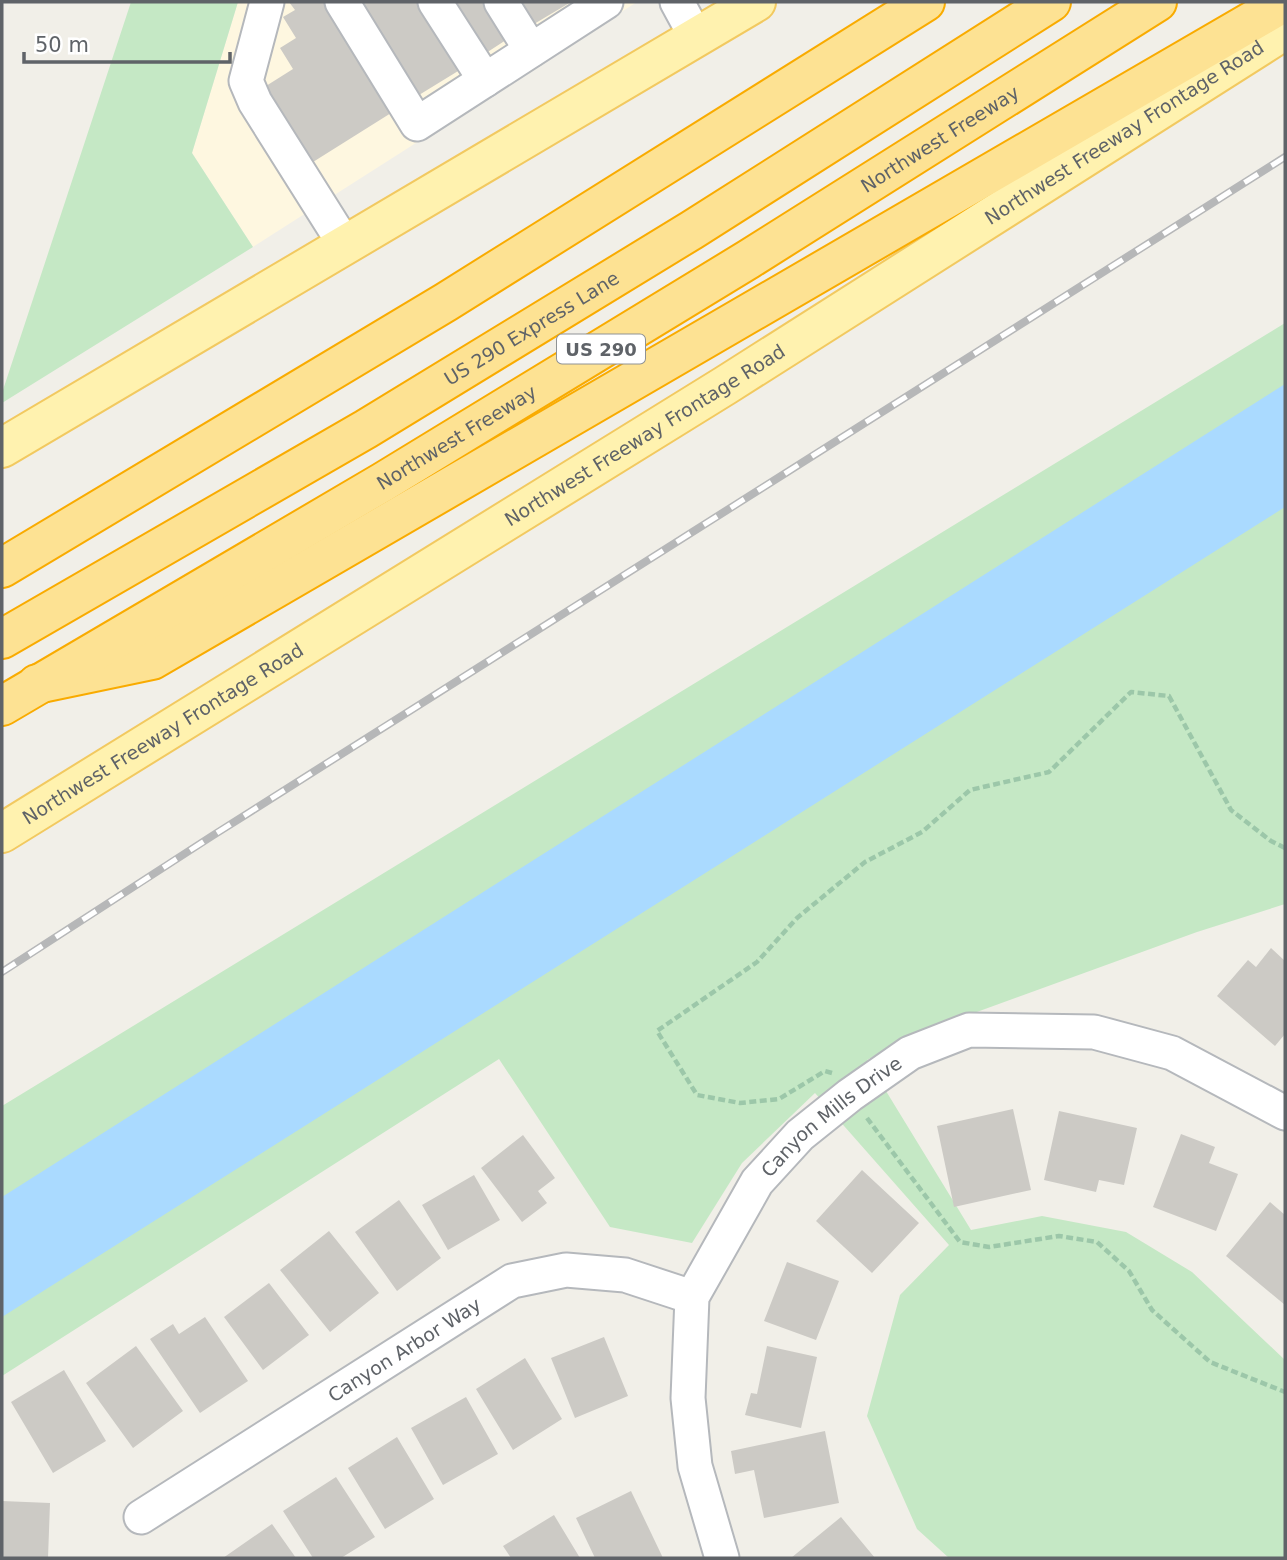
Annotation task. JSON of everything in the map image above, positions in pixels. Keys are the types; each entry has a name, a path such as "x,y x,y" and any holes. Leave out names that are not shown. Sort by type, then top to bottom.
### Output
{"highway":[{"path":"2,568 446,302 925,2"},
{"name":"US 290 Express Lane","path":"2,639 366,429 692,230 1052,2"},
{"name":"Northwest Freeway","path":"2,706 383,482 726,273 1157,2"},
{"path":"37,684 152,660 1285,2"}],"main road":[{"path":"2,448 756,2"},
{"name":"Northwest Freeway Frontage Road","path":"2,833 726,385 1285,30"}],"street":[{"path":"267,2 246,82 261,113 345,245"},
{"path":"342,2 417,124 606,2"},
{"path":"435,2 485,80"},
{"path":"500,2 531,50"},
{"path":"677,2 696,37"},
{"name":"Canyon Mills Drive","path":"722,1558 695,1465 688,1398 692,1297 757,1182 800,1135 850,1095 910,1053 969,1030 1094,1032 1172,1053 1285,1113"},
{"name":"Canyon Arbor Way","path":"141,1517 512,1281 566,1270 625,1275 692,1297"}],"shaded area":[{"path":"238,2 637,2 253,247 192,153"}],"green space":[{"path":"131,2 238,2 192,153 253,247 2,403 2,393"},
{"path":"1285,323 1285,904 1197,932 908,1037 867,1060 971,1230 1042,1216 1126,1232 1192,1272 1285,1360 1285,1558 949,1558 917,1529 867,1416 900,1295 949,1245 815,1093 742,1163 692,1243 610,1227 499,1059 2,1376 2,1106"}],"water":[{"path":"1285,384 1285,507 2,1317 2,1197"}],"building":[{"path":"289,2 333,2 399,108 313,162 266,86 293,69 280,48 296,38 283,17 295,10"},
{"path":"362,2 422,2 463,68 419,95"},
{"path":"450,2 482,2 506,40 483,55"},
{"path":"514,2 571,2 529,27"},
{"path":"1271,948 1285,961 1285,1034 1275,1046 1217,996 1248,960 1256,967"},
{"path":"1013,1109 1031,1190 954,1207 937,1126"},
{"path":"1059,1111 1137,1128 1124,1185 1099,1180 1096,1192 1044,1180"},
{"path":"1181,1134 1215,1147 1209,1163 1238,1174 1216,1231 1153,1207"},
{"path":"523,1135 555,1178 538,1191 547,1203 522,1222 481,1168"},
{"path":"862,1170 919,1223 872,1273 816,1221"},
{"path":"474,1175 500,1220 448,1250 422,1205"},
{"path":"399,1200 441,1258 397,1291 355,1232"},
{"path":"1270,1202 1285,1215 1285,1305 1226,1256"},
{"path":"329,1231 379,1293 330,1332 280,1270"},
{"path":"787,1262 839,1281 816,1340 764,1321"},
{"path":"269,1283 309,1335 263,1370 224,1317"},
{"path":"205,1317 248,1381 200,1413 150,1339 173,1324 179,1334"},
{"path":"604,1337 628,1396 575,1418 551,1358"},
{"path":"136,1346 183,1411 133,1448 86,1383"},
{"path":"767,1346 817,1357 801,1428 745,1415 751,1393 757,1394"},
{"path":"525,1358 562,1419 513,1450 476,1389"},
{"path":"64,1370 106,1441 53,1473 11,1402"},
{"path":"466,1397 498,1454 443,1485 411,1428"},
{"path":"825,1431 839,1503 764,1518 754,1470 735,1474 731,1451"},
{"path":"397,1437 434,1499 385,1529 348,1468"},
{"path":"336,1477 375,1537 341,1558 313,1558 283,1511"},
{"path":"631,1491 663,1558 595,1558 576,1518"},
{"path":"2,1501 50,1503 48,1558 2,1558"},
{"path":"554,1515 580,1558 511,1558 503,1546"},
{"path":"841,1517 875,1558 791,1558"},
{"path":"272,1524 296,1558 223,1558"}],"railway":[{"path":"2,972 212,836 1285,157"}]}
